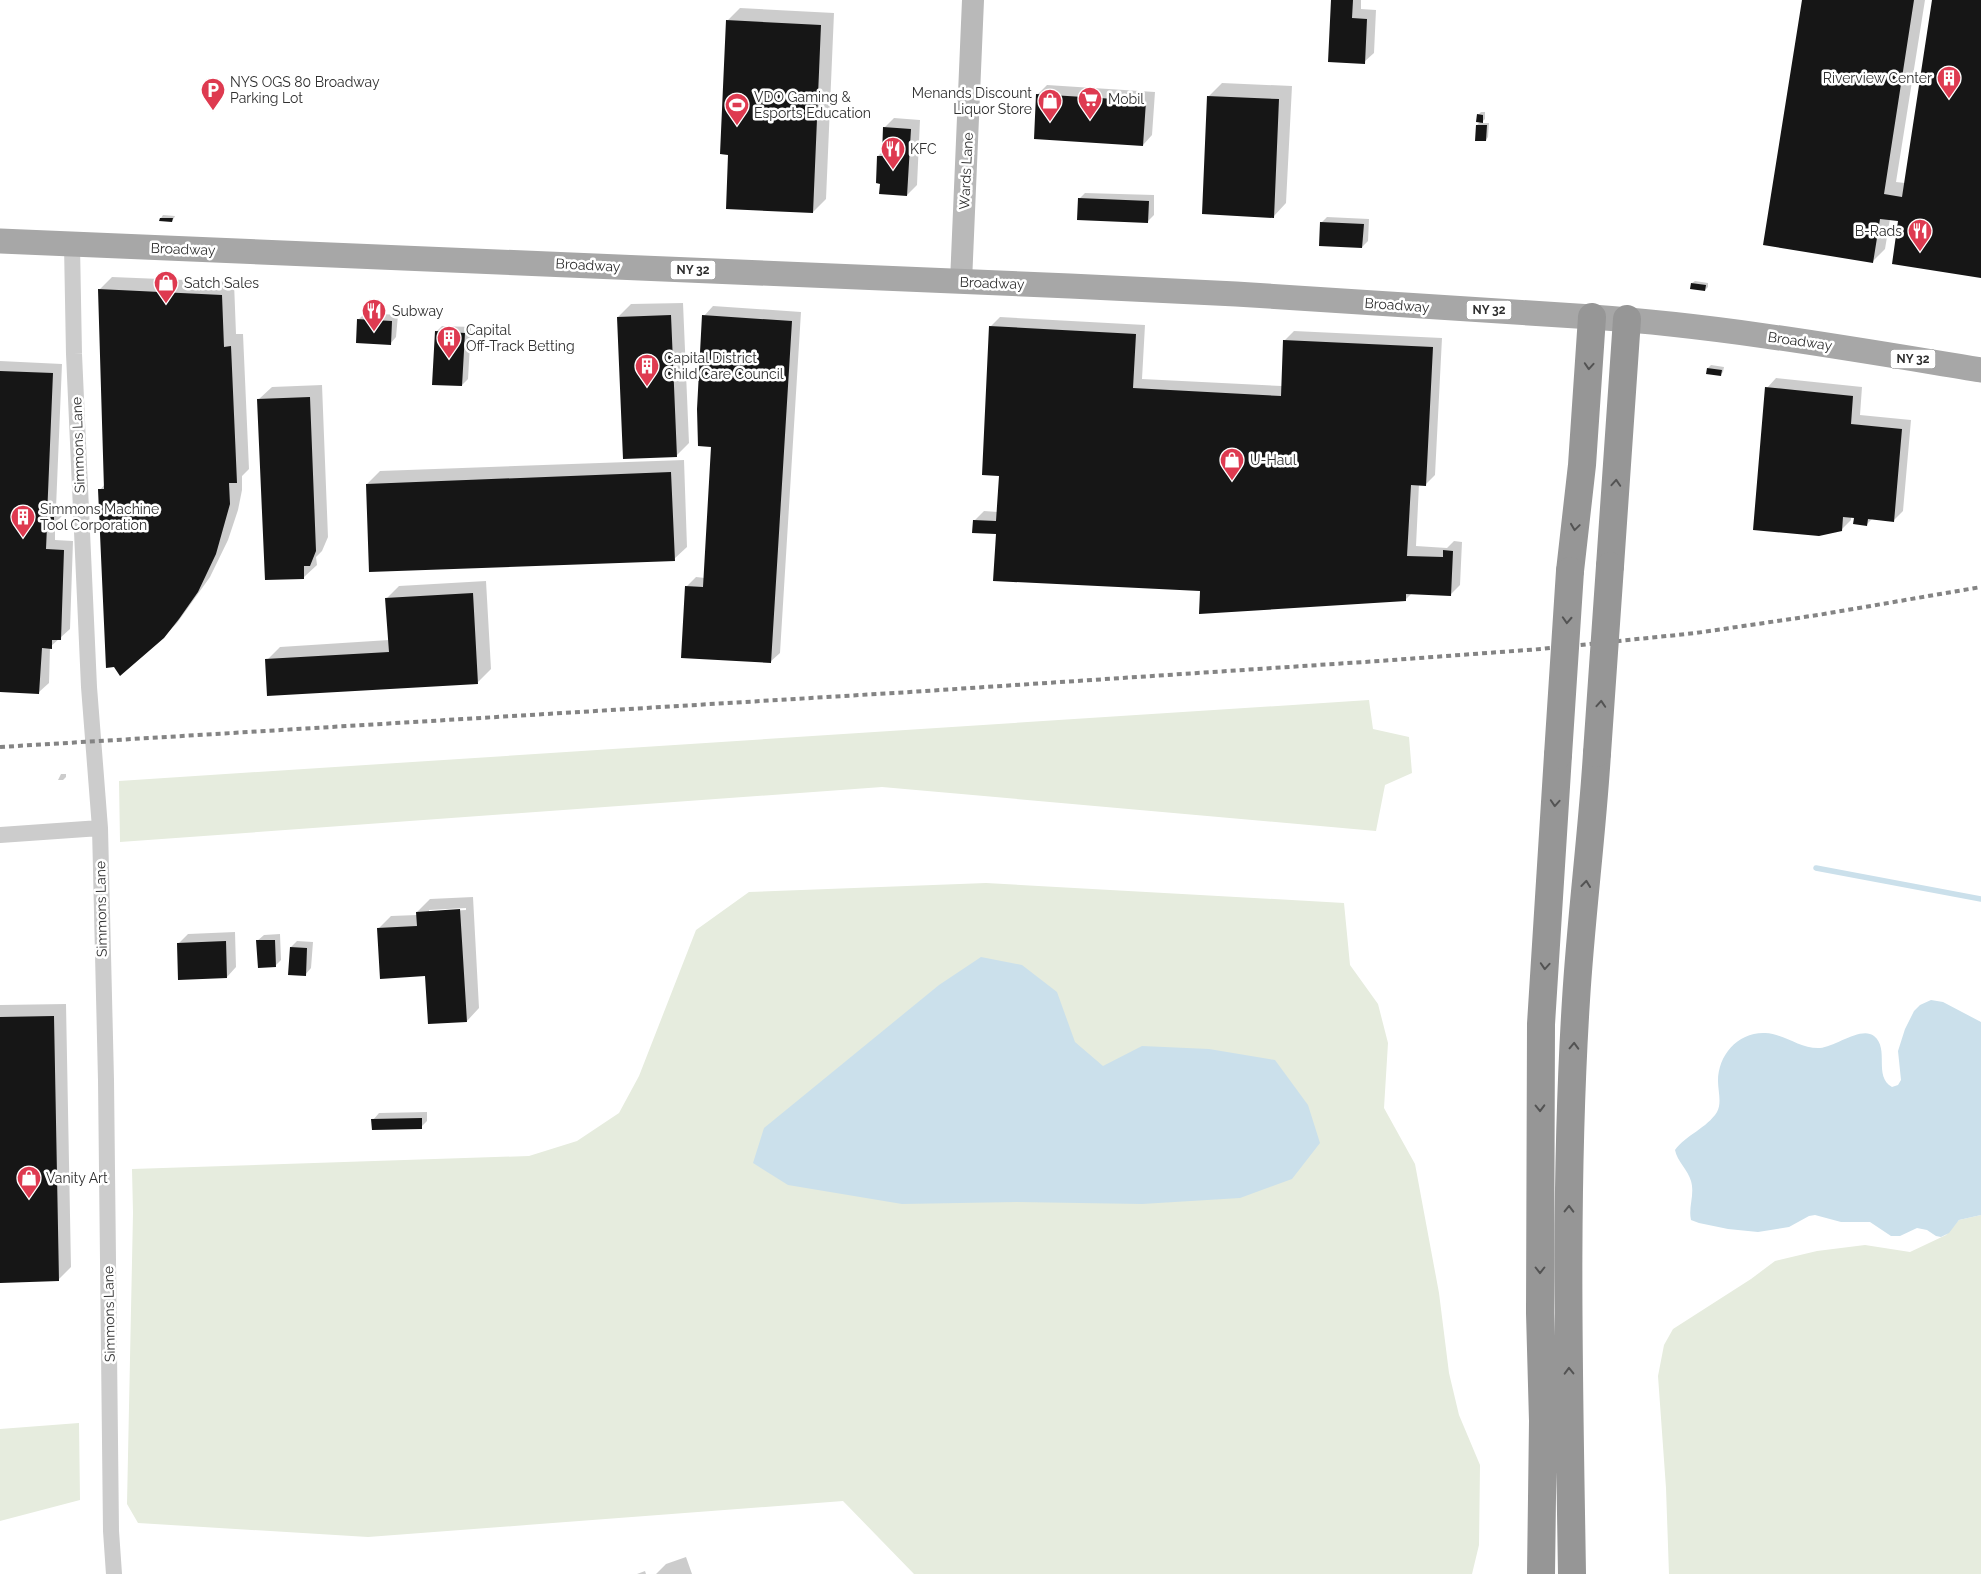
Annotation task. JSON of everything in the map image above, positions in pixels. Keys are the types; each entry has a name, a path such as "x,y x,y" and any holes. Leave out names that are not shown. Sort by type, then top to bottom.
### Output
{"highway":[{"path":"1553,1574 1543,1421 1540,1313 1541,1024 1570,571 1582,465 1592,317"},
{"path":"1572,1574 1569,1210 1576,1000 1597,753 1627,319"},
{"path":"1570,1420 1582,1574"},
{"path":"1541,1574 1543,1421"}],"main road":[{"name":"Broadway","path":"0,241 1236,294 1627,319 1828,345 1981,370"}],"street":[{"name":"Wards Lane","path":"961,282 973,0"},
{"name":"Simmons Lane","path":"72,245 74,354 88,677 100,828 114,1574"},
{"path":"0,835 100,828"}],"shaded area":[{"path":"1369,700 1373,729 1409,737 1412,773 1385,785 1376,831 882,787 120,842 119,781"},
{"path":"986,883 1344,903 1350,965 1378,1004 1388,1043 1384,1108 1415,1164 1439,1293 1449,1373 1459,1415 1480,1465 1479,1545 1472,1574 914,1574 843,1501 368,1537 138,1523 127,1504 133,1213 132,1169 529,1156 577,1141 619,1113 639,1076 696,930 749,892"},
{"path":"1981,1215 1981,1574 1669,1574 1666,1488 1658,1376 1664,1345 1673,1329 1751,1279 1775,1261 1817,1251 1865,1245 1910,1252 1946,1235 1959,1220"},
{"path":"79,1423 80,1500 0,1521 0,1429"}],"water":[{"path":"981,957 1022,965 1057,992 1075,1042 1103,1066 1142,1046 1209,1049 1275,1060 1308,1105 1320,1143 1292,1179 1240,1198 1142,1204 1017,1202 902,1204 788,1185 753,1163 764,1128 939,985"},
{"path":"1931,1000 1943,1002 1981,1022 1981,1215 1959,1220 1949,1233 1941,1237 1927,1230 1917,1228 1900,1236 1891,1236 1870,1222 1841,1222 1815,1215 1809,1216 1789,1227 1758,1232 1728,1229 1691,1220 1691,1181 1675,1150 1708,1123 1717,1112 1720,1101 1719,1071 1731,1047 1746,1036 1765,1033 1813,1048 1826,1047 1855,1035 1869,1034 1879,1041 1883,1076 1892,1087 1898,1085 1901,1080 1898,1051 1905,1029 1914,1011 1920,1005"}],"building":[{"path":"1331,0 1353,0 1352,18 1367,19 1365,64 1328,62"},
{"path":"1802,0 1914,0 1884,194 1902,197 1932,0 1981,0 1981,278 1892,264 1898,221 1880,219 1873,263 1763,245"},
{"path":"726,20 821,25 813,213 726,209 728,155 720,154"},
{"name":"Mobil","path":"1036,94 1146,101 1143,146 1034,139"},
{"path":"1207,96 1279,99 1274,218 1202,214"},
{"path":"1477,114 1483,115 1483,123 1476,122"},
{"path":"1476,125 1487,125 1486,141 1475,141"},
{"name":"KFC","path":"883,127 911,129 907,196 879,194 880,184 876,183 877,156 882,156"},
{"path":"1078,198 1149,201 1148,223 1077,220"},
{"path":"160,218 173,218 172,222 159,221"},
{"path":"1320,222 1364,224 1362,248 1319,246"},
{"path":"1691,283 1706,285 1705,291 1690,289"},
{"path":"98,289 222,295 224,347 231,346 237,483 229,483 230,504 216,554 198,592 179,619 164,638 120,676 114,667 106,668 98,489 104,489"},
{"name":"Capital District Child Care Council","path":"671,315 677,457 623,459 617,317"},
{"path":"702,315 792,321 771,663 681,658 685,586 703,587 711,447 698,446 697,409"},
{"name":"Subway","path":"357,319 392,321 391,345 356,343"},
{"path":"989,326 1136,334 1133,388 1281,396 1283,340 1433,347 1426,486 1411,485 1407,556 1443,557 1443,550 1453,551 1451,596 1406,594 1406,601 1199,614 1200,591 993,581 996,534 972,533 973,520 996,521 999,476 982,475"},
{"name":"Capital Off-Track Betting","path":"435,331 465,333 462,386 432,385"},
{"path":"1707,368 1722,370 1721,376 1706,374"},
{"name":"Simmons Machine Tool Corporation","path":"0,371 53,373 47,517 54,517 54,526 47,526 46,549 64,550 61,640 52,640 52,649 42,648 39,694 0,692"},
{"path":"1765,387 1853,396 1851,424 1902,429 1894,522 1868,519 1867,526 1853,524 1854,518 1843,517 1842,531 1819,536 1753,530"},
{"path":"310,397 316,551 310,566 304,566 304,579 265,580 257,399"},
{"path":"671,472 675,561 369,572 366,484"},
{"path":"473,593 478,684 267,696 265,659 389,652 385,598"},
{"path":"460,909 467,1022 428,1024 425,976 380,979 377,928 417,926 416,912"},
{"path":"256,940 275,940 276,967 258,968"},
{"path":"226,941 227,978 178,980 177,943"},
{"path":"290,947 307,948 306,976 288,975"},
{"path":"54,1016 59,1281 0,1283 0,1017"},
{"path":"422,1118 422,1129 372,1130 371,1119"}],"waterway":[{"path":"1816,868 1981,899"}],"railway":[{"path":"0,747 910,692 1541,649 1696,633 1818,615 1981,587"}],"place":[{"name":"Riverview Center","path":"1949,99"},
{"name":"NYS OGS 80 Broadway Parking Lot","path":"213,111"},
{"name":"Mobil","path":"1090,120"},
{"name":"Menands Discount Liquor Store","path":"1050,122"},
{"name":"VDO Gaming & Esports Education","path":"737,126"},
{"name":"KFC","path":"893,170"},
{"name":"B-Rads","path":"1920,252"},
{"name":"Satch Sales","path":"166,304"},
{"name":"Subway","path":"374,332"},
{"name":"Capital Off-Track Betting","path":"449,359"},
{"name":"Capital District Child Care Council","path":"647,387"},
{"name":"U-Haul","path":"1232,481"},
{"name":"Simmons Machine Tool Corporation","path":"23,538"},
{"name":"Vanity Art","path":"29,1199"}]}
